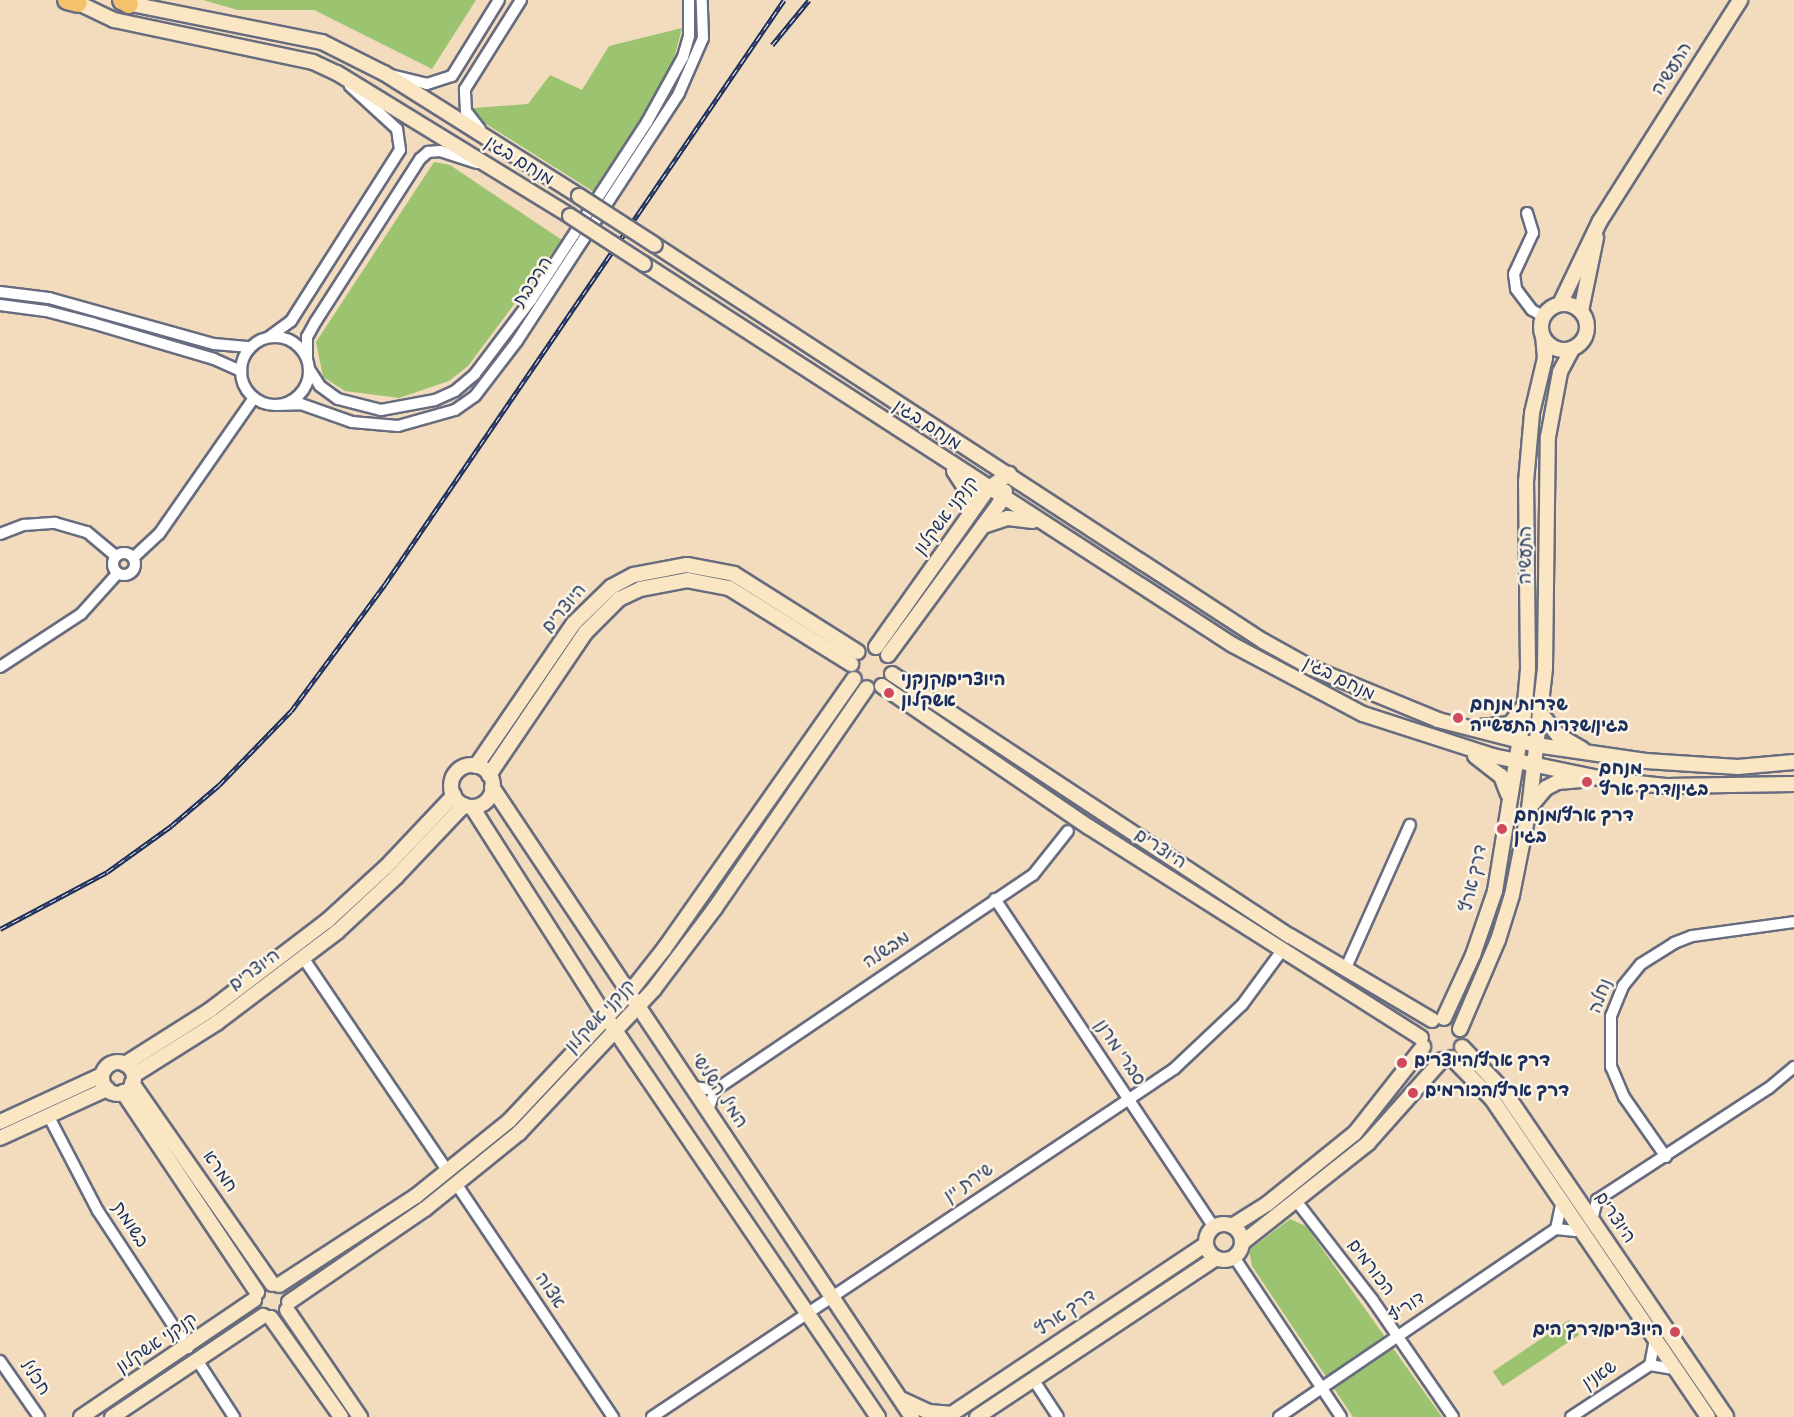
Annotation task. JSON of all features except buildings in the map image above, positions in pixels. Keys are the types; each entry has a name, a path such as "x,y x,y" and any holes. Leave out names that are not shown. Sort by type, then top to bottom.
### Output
{"street":[{"path":"384,73 427,84 446,80 457,69 499,0"},
{"path":"508,152 472,123 463,98 478,66 521,0"},
{"name":"הרכבת","path":"309,369 320,386 338,399 381,410 435,400 454,391 475,374 531,300 648,122 683,57 689,36 689,0"},
{"name":"הרכבת","path":"277,405 301,404 352,422 398,426 455,410 475,396 517,341 679,93 703,39 702,0"},
{"name":"התעשיה","path":"1560,304 1600,221 1740,0"},
{"name":"מנחם בגין","path":"72,1 114,20 313,62 337,73 570,216 1041,523 1300,684 1363,714 1461,747 1515,762 1608,780 1666,786 1794,784"},
{"name":"מנחם בגין","path":"122,1 313,39 384,73 656,245 1282,652 1372,695 1456,725 1536,745 1610,757 1738,767 1794,762"},
{"path":"0,292 49,298 214,344 250,347 269,337 291,321 400,150 397,129 337,73"},
{"path":"250,347 241,371 243,383 254,398 277,405 297,398 308,380 307,337 420,159 428,152 440,151 491,168"},
{"path":"1527,213 1533,233 1514,274 1516,289 1532,310 1543,316"},
{"name":"התעשיה","path":"1581,311 1600,221"},
{"path":"1560,304 1581,311 1587,332 1572,349 1559,349 1544,338 1543,316 1560,304"},
{"path":"0,305 24,306 83,320 214,358 241,371"},
{"path":"269,337 292,341 307,358"},
{"name":"התעשיה","path":"1520,741 1525,704 1526,482 1532,413 1545,358 1544,338"},
{"name":"התעשיה","path":"1534,766 1546,616 1548,437 1560,372 1572,349"},
{"path":"116,556 112,566 117,574 126,576 133,571 133,558 159,534 254,398"},
{"path":"939,457 969,494 969,515"},
{"name":"קנקני אשקלון","path":"876,647 988,489 1009,474"},
{"name":"קנקני אשקלון","path":"888,655 1003,499 1009,474"},
{"path":"983,526 1008,519 1041,523"},
{"path":"0,534 24,525 55,523 87,532 116,556"},
{"path":"116,556 126,553 133,558"},
{"name":"היוצרים","path":"476,766 574,623 611,587 634,575 687,565 734,574 854,658"},
{"path":"0,667 81,614 117,574"},
{"name":"היוצרים","path":"491,781 586,632 619,599 640,589 687,580 729,588 854,658"},
{"path":"876,647 888,655 892,674 882,686 867,688 854,679 854,658 876,647"},
{"name":"היוצרים","path":"892,674 1345,970 1460,1029"},
{"name":"קנקני אשקלון","path":"81,1417 188,1348 256,1296 448,1172 509,1121 630,992 854,679"},
{"name":"היוצרים","path":"882,686 1089,827 1281,952 1353,993 1422,1043 1432,1058 1452,1055 1504,1091 1726,1417"},
{"name":"קנקני אשקלון","path":"112,1417 197,1360 288,1306 457,1185 519,1133 654,989 715,908 867,688"},
{"path":"1456,725 1499,727 1510,723 1525,704"},
{"path":"1539,711 1557,735 1610,757"},
{"name":"דרך ארץ","path":"1422,1043 1438,1019 1473,955 1495,891 1520,741"},
{"path":"1461,747 1504,779 1510,802"},
{"path":"468,806 488,800 491,781 476,766 465,766 454,775 454,795 468,806 606,1017 878,1417"},
{"name":"דרך ארץ","path":"1460,1029 1498,940 1512,895 1529,809 1534,766"},
{"path":"1529,809 1546,788 1558,782 1608,780"},
{"name":"המיל השלישי","path":"491,781 630,992 637,1007 693,1087 912,1417"},
{"name":"היוצרים","path":"102,1075 109,1064 125,1064 219,1003 327,921 454,795"},
{"name":"היוצרים","path":"130,1084 304,958 396,877 468,806"},
{"path":"1065,811 1068,831 1089,827"},
{"path":"1345,970 1410,825"},
{"name":"מבשלה","path":"715,1090 1039,869 1068,831"},
{"name":"סברי מרנן","path":"994,899 1214,1227"},
{"name":"נחלה","path":"1666,1157 1628,1104 1611,1067 1611,1016 1623,986 1641,964 1674,943 1692,936 1794,922"},
{"name":"שירת יין","path":"652,1417 1174,1069 1221,1027 1281,952"},
{"path":"304,958 448,1172"},
{"path":"611,966 643,975"},
{"path":"654,989 651,1014 656,1032"},
{"path":"587,1038 595,999"},
{"path":"1234,1257 1242,1243 1297,1202 1368,1143 1452,1055 1460,1029"},
{"path":"1234,1257 1216,1258 1206,1244 1214,1227 1232,1226 1267,1204 1355,1133 1422,1043"},
{"path":"598,1048 625,1051 635,1057"},
{"name":"היוצרים","path":"1452,1055 1482,1086 1708,1417"},
{"path":"0,1138 107,1089 130,1084 125,1064"},
{"path":"1592,1220 1597,1200 1769,1088 1794,1067"},
{"path":"0,1122 102,1075 107,1089"},
{"name":"חמרא","path":"130,1084 276,1284 288,1306"},
{"name":"חמרא","path":"130,1084 267,1317"},
{"path":"693,1087 715,1090 708,1110"},
{"name":"בשומת","path":"49,1117 98,1211 188,1348"},
{"name":"אצוה","path":"457,1185 613,1417"},
{"path":"1575,1195 1597,1200"},
{"name":"הכורמים","path":"1297,1202 1399,1336 1453,1417"},
{"path":"1562,1202 1556,1228 1583,1232"},
{"path":"1232,1226 1239,1233 1242,1243"},
{"name":"דוריף","path":"1279,1417 1556,1228"},
{"name":"דרך ארץ","path":"950,1415 1206,1244"},
{"path":"1234,1257 1341,1417"},
{"name":"דרך ארץ","path":"977,1417 1216,1258"},
{"path":"288,1306 360,1417"},
{"path":"267,1317 341,1417"},
{"path":"1655,1339 1650,1365 1677,1370"},
{"path":"197,1360 234,1417"},
{"name":"חכליל","path":"0,1361 39,1417"},
{"name":"שאנין","path":"1571,1417 1650,1365"},
{"path":"1033,1379 1058,1417"},
{"path":"898,1397 929,1412 950,1415"}],"green space":[{"path":"203,0 476,0 432,69 314,10 238,10"},
{"path":"682,28 671,70 594,192 483,122 473,108 528,104 550,75 582,90 609,46"},
{"path":"434,162 450,165 562,240 468,366 449,381 399,398 345,391 323,377 316,342"},
{"path":"1290,1219 1306,1226 1442,1417 1353,1417 1252,1266 1249,1250"},
{"path":"1569,1320 1579,1335 1503,1386 1493,1371"}],"railway":[{"path":"0,929 107,872 171,826 219,785 291,711 385,584 784,0"},
{"path":"772,45 809,0"}],"place":[{"name":"היוצרים/קנקני אשקלון","path":"889,693"},
{"name":"שדרות מנחם בגין/שדרות התעשייה","path":"1458,718"},
{"name":"מנחם בגין/דרך ארץ","path":"1587,782"},
{"name":"דרך ארץ/מנחם בגין","path":"1502,829"},
{"name":"דרך ארץ/היוצרים","path":"1402,1063"},
{"name":"דרך ארץ/הכורמים","path":"1413,1093"},
{"name":"היוצרים/דרך הים","path":"1675,1332"}]}
